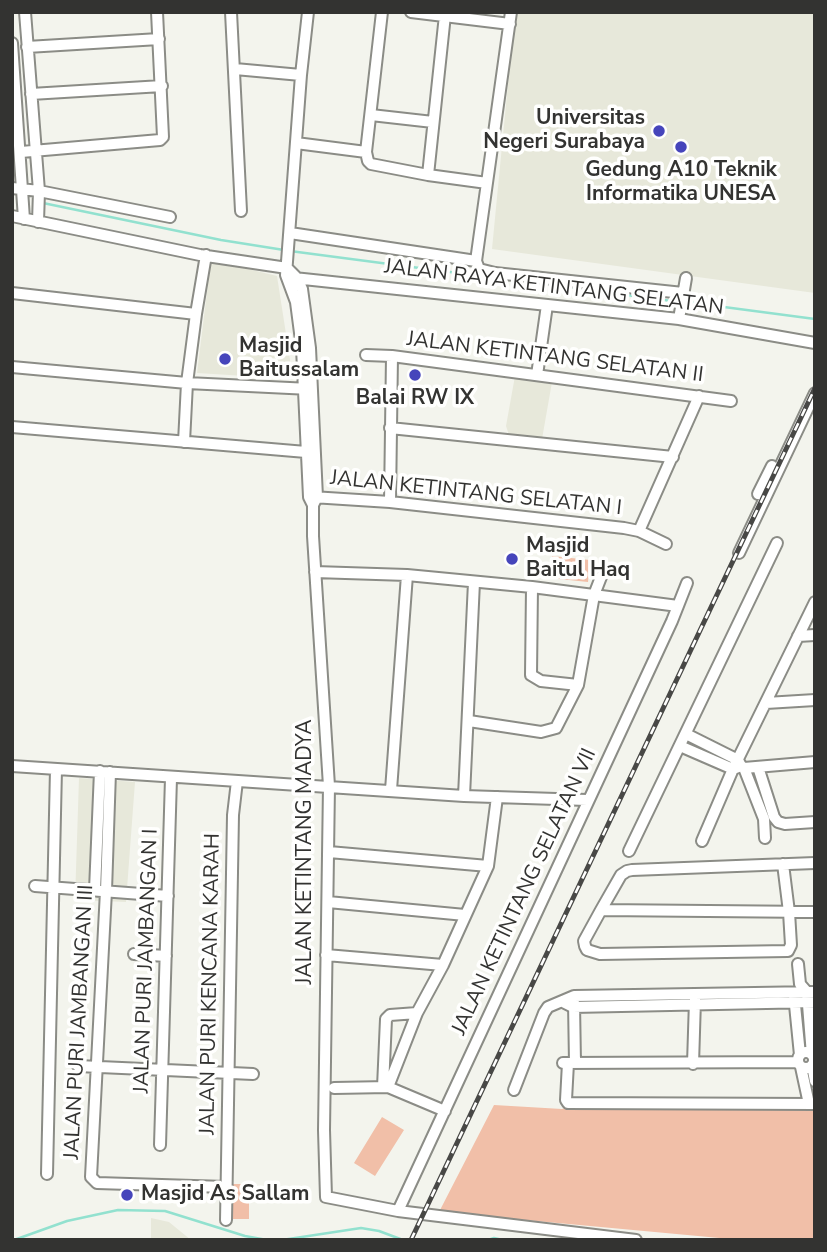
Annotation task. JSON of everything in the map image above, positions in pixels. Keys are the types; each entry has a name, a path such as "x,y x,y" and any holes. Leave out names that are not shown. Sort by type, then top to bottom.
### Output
{"street":[{"path":"25,12 39,198 38,222"},
{"path":"20,152 160,140 165,133 157,12"},
{"path":"231,12 241,211"},
{"name":"JALAN KETINTANG MADYA","path":"308,12 301,75 289,272 296,302 307,389 329,786 324,1130 327,1198 398,1211"},
{"path":"382,12 366,152 371,164 487,183"},
{"path":"411,12 510,24"},
{"path":"511,12 477,261 479,269 681,307 686,278"},
{"path":"428,175 445,15"},
{"path":"27,47 159,39"},
{"path":"12,43 20,152 21,194 18,217"},
{"path":"235,69 301,75"},
{"path":"31,94 162,86"},
{"path":"371,115 433,122"},
{"path":"296,144 366,152"},
{"path":"21,194 170,217"},
{"name":"JALAN RAYA KETINTANG SELATAN","path":"18,217 289,272 319,281 547,305 681,307 815,343"},
{"path":"290,234 477,261"},
{"path":"184,442 187,383 204,256"},
{"name":"JALAN KETINTANG MADYA","path":"289,272 304,296 310,348 306,452 313,500"},
{"path":"304,296 319,281"},
{"path":"12,293 196,314"},
{"path":"537,375 547,305"},
{"path":"366,355 392,356"},
{"name":"JALAN KETINTANG SELATAN II","path":"390,502 392,356 731,401"},
{"path":"12,367 187,383 307,389"},
{"path":"758,494 815,382"},
{"path":"739,552 815,393"},
{"path":"639,531 699,396"},
{"path":"12,427 306,452"},
{"path":"390,428 673,457"},
{"name":"JALAN KETINTANG SELATAN I","path":"313,500 390,502 639,531 666,544"},
{"path":"629,851 776,543"},
{"path":"316,572 407,575 532,587 678,606"},
{"path":"391,790 407,575"},
{"path":"469,722 541,732 556,728 579,685 594,595 601,576"},
{"path":"464,796 474,582"},
{"name":"JALAN KETINTANG SELATAN VII","path":"398,1211 687,583"},
{"path":"532,587 531,675 541,681 579,685"},
{"path":"702,841 798,636 810,621 815,602"},
{"path":"798,636 815,635"},
{"path":"766,703 815,700"},
{"path":"686,734 739,766 764,819 765,838"},
{"path":"680,746 739,766 815,762"},
{"path":"12,766 464,796 587,800"},
{"path":"758,767 778,822 785,824 815,821"},
{"path":"47,1174 56,769"},
{"name":"JALAN PURI JAMBANGAN III","path":"105,772 91,1177 93,1181 226,1187"},
{"name":"JALAN PURI JAMBANGAN I","path":"160,1145 171,778"},
{"name":"JALAN PURI KENCANA KARAH","path":"226,1220 233,815 237,781"},
{"path":"386,1087 417,1013 443,965 488,866 497,797"},
{"path":"329,852 488,866"},
{"path":"783,864 791,945 788,951 600,954 587,950 584,941 621,875 627,871 783,864 815,863"},
{"path":"36,886 168,896"},
{"path":"328,902 466,915"},
{"path":"601,911 815,912"},
{"path":"134,954 166,956"},
{"path":"326,955 443,965"},
{"path":"570,1002 568,1103 812,1104 807,1060 805,995 798,964"},
{"path":"513,1090 548,1007 570,1002 805,995"},
{"path":"693,1063 695,999"},
{"path":"386,1087 386,1019 390,1016 417,1013"},
{"path":"568,1063 807,1060"},
{"path":"807,1060 815,1081"},
{"path":"78,1066 253,1074"},
{"path":"334,1088 386,1087 445,1111"},
{"path":"398,1211 636,1240"}],"shaded area":[{"name":"Universitas Negeri Surabaya","path":"515,12 815,12 815,293 492,249"},
{"path":"211,260 277,276 293,379 197,373"},
{"path":"515,376 552,382 542,439 509,435 506,426"},
{"path":"552,556 590,560 588,582 550,578"},
{"path":"79,778 135,782 126,902 75,900"},
{"path":"494,1105 562,1109 570,1106 815,1108 815,1240 741,1240 439,1212"},
{"path":"382,1117 404,1130 375,1176 354,1163"},
{"path":"230,1184 249,1184 249,1219 230,1219"},
{"path":"151,1218 169,1222 191,1240 151,1240"}],"waterway":[{"path":"43,203 221,240 284,250"},
{"path":"290,251 488,277"},
{"path":"530,282 679,302"},
{"path":"686,302 815,319"},
{"path":"14,1240 67,1221 118,1210 165,1211 245,1236 267,1240"},
{"path":"282,1240 361,1228 403,1240"},
{"path":"488,1240 503,1240"}],"railway":[{"path":"411,1240 815,388"}],"place":[{"name":"Universitas Negeri Surabaya","path":"659,131"},
{"name":"Gedung A10 Teknik Informatika UNESA","path":"681,147"},
{"name":"Masjid Baitussalam","path":"225,359"},
{"name":"Balai RW IX","path":"415,375"},
{"name":"Masjid Baitul Haq","path":"512,559"},
{"name":"Masjid As Sallam","path":"127,1195"}]}
